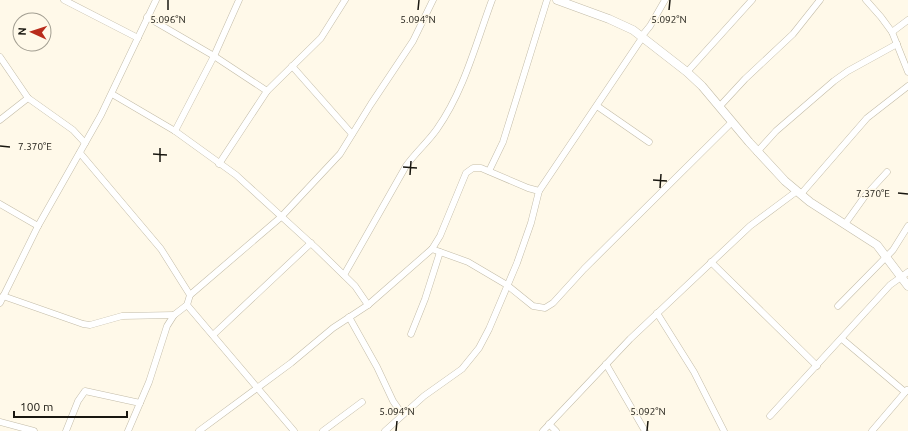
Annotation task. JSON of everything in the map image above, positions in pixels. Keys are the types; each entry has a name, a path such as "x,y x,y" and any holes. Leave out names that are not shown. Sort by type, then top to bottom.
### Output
{"street":[{"path":"64,0 138,38"},
{"path":"0,303 38,226 112,94 156,0"},
{"path":"175,131 214,56 239,0"},
{"path":"219,164 268,91 321,38 345,0"},
{"path":"128,431 140,403 162,340 174,315 187,305 190,295 280,217 340,154 413,41 433,0"},
{"path":"344,275 406,166 416,151 436,130 451,106 472,57 492,0"},
{"path":"489,171 503,142 547,0"},
{"path":"557,0 621,24 642,37 687,72 720,106 757,152 799,193 868,238 904,275 908,286"},
{"path":"385,431 402,414 424,396 462,370 479,348 489,329 531,223 539,191 650,26 665,0"},
{"path":"687,72 752,0"},
{"path":"720,106 745,79 793,34 820,0"},
{"path":"866,0 892,32 908,72"},
{"path":"147,17 214,56 268,91"},
{"path":"892,32 908,20"},
{"path":"757,152 776,131 834,81 848,71 896,44"},
{"path":"0,57 28,98 73,130 85,143"},
{"path":"292,66 352,134"},
{"path":"543,431 606,364 657,313 750,226 799,193 867,118 908,86"},
{"path":"112,94 175,131 236,175 344,275 355,286 368,305"},
{"path":"0,120 28,98"},
{"path":"597,106 649,142"},
{"path":"432,249 468,262 507,285 533,306 545,308 732,122"},
{"path":"80,153 161,249 190,295"},
{"path":"199,431 349,317 368,305 432,249 440,236 466,174 473,168 481,168 528,188 539,191"},
{"path":"845,224 865,196 887,172"},
{"path":"0,204 38,226"},
{"path":"838,306 900,241 908,226"},
{"path":"213,335 311,243"},
{"path":"411,334 425,300 440,252"},
{"path":"711,262 817,366"},
{"path":"770,416 890,285 904,275"},
{"path":"3,296 82,324 90,325 122,316 174,315"},
{"path":"187,305 258,387 288,428 294,431"},
{"path":"657,313 694,372 724,431"},
{"path":"349,317 377,367 393,401 402,414"},
{"path":"842,339 907,391 872,431"},
{"path":"606,364 645,431"},
{"path":"66,431 78,401 85,391 140,403"},
{"path":"323,431 362,402"},
{"path":"0,422 34,431"},
{"path":"550,424 556,431"}]}
